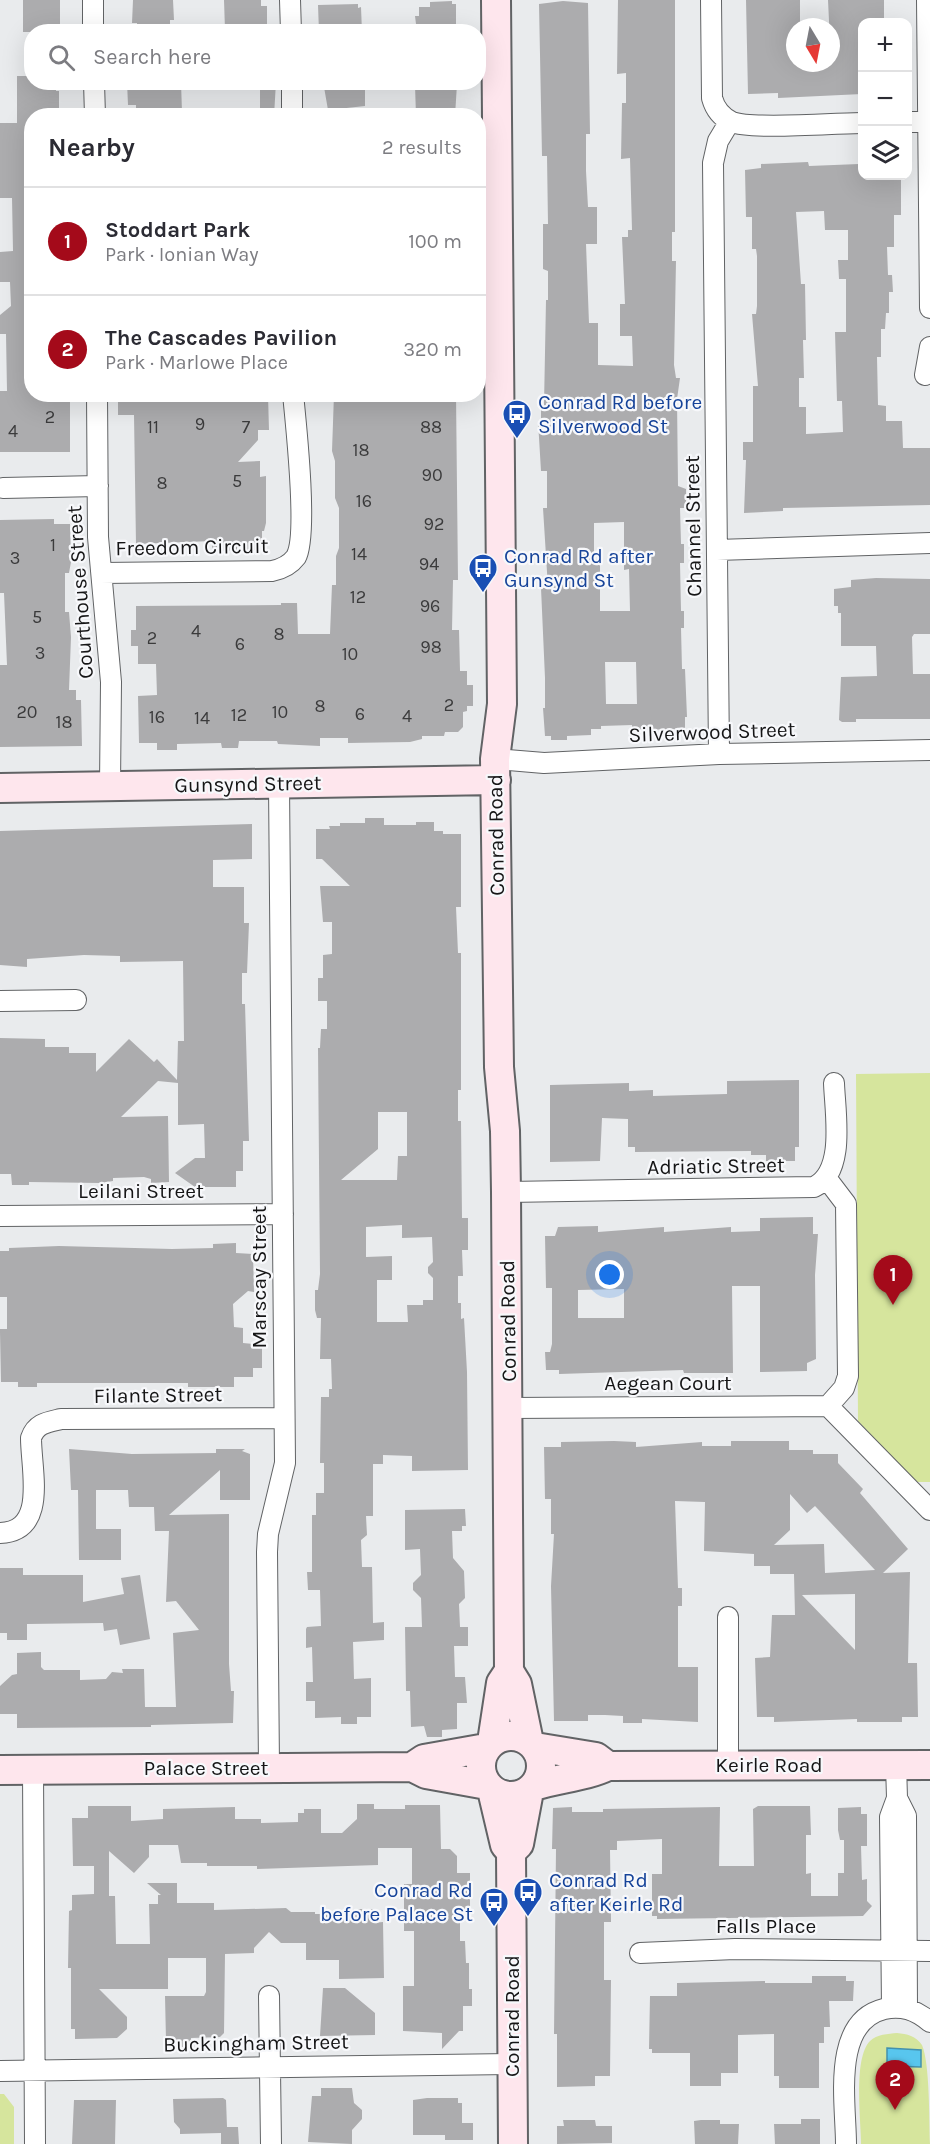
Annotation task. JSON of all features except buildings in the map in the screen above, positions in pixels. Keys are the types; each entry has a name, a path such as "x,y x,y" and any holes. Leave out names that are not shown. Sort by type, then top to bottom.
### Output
{"street":[{"path":"93,0 93,24"},
{"path":"290,0 291,24"},
{"name":"Conrad Road","path":"496,0 502,704 496,769 499,1067 505,1131 506,1192 509,1671 517,1684 532,1744"},
{"path":"711,0 712,98 716,109 730,121 748,125 858,123"},
{"path":"927,0 930,308"},
{"path":"94,90 94,108"},
{"path":"292,90 292,108"},
{"name":"Channel Street","path":"719,754 713,163 718,141 730,121"},
{"path":"912,122 929,121"},
{"path":"925,375 930,347"},
{"name":"Courthouse Street","path":"97,402 102,573 111,682 110,786"},
{"name":"Freedom Circuit","path":"102,573 272,571 292,561 298,551 300,527 300,479 294,402"},
{"path":"3,488 98,486"},
{"path":"717,550 930,543"},
{"name":"Silverwood Street","path":"496,769 544,763 719,754 930,750"},
{"name":"Gunsynd Street","path":"0,788 279,784 496,769"},
{"name":"Marscay Street","path":"269,1767 267,1552 272,1518 282,1483 285,1418 279,784"},
{"path":"0,1001 76,1000"},
{"path":"834,1083 836,1157 826,1179 846,1204 848,1376 844,1388 828,1406 930,1510"},
{"name":"Adriatic Street","path":"506,1192 802,1189 814,1187 826,1179"},
{"name":"Leilani Street","path":"0,1216 283,1214"},
{"name":"Aegean Court","path":"509,1408 828,1406"},
{"name":"Filante Street","path":"0,1533 19,1530 30,1518 33,1506 32,1427 61,1419 285,1418"},
{"path":"728,1617 728,1765"},
{"name":"Conrad Road","path":"489,1745 501,1683 509,1671"},
{"path":"514,1736 532,1744 539,1754 541,1771 531,1788 514,1796 490,1788 480,1771 489,1745 499,1738 514,1736"},
{"name":"Keirle Road","path":"532,1744 596,1757 608,1766"},
{"name":"Palace Street","path":"412,1767 424,1759 489,1745"},
{"path":"896,1764 897,1798 890,1817 899,1951 899,2008"},
{"name":"Keirle Road","path":"531,1788 556,1778 596,1772 608,1766 930,1764"},
{"name":"Palace Street","path":"0,1770 412,1767 426,1774 490,1788"},
{"path":"33,1769 35,2144"},
{"name":"Conrad Road","path":"490,1788 505,1845 511,1852 513,2144"},
{"name":"Conrad Road","path":"511,1852 519,1844 531,1788"},
{"name":"Falls Place","path":"640,1953 735,1949 930,1951"},
{"path":"269,1996 271,2144"},
{"path":"846,2144 848,2044 860,2024 868,2016 899,2008 930,2022"},
{"name":"Buckingham Street","path":"0,2071 512,2064"}],"green space":[{"path":"930,1073 930,1482 916,1482 858,1421 856,1074"},
{"path":"897,2033 917,2039 925,2054 930,2144 861,2144 859,2106 861,2061 870,2041 876,2037"},
{"path":"0,2094 4,2094 14,2107 14,2144 0,2144"}],"water":[{"path":"887,2048 921,2050 921,2067 887,2066"}],"place":[{"name":"Conrad Rd before Silverwood St","path":"517,440"},
{"name":"Conrad Rd after Gunsynd St","path":"483,594"},
{"name":"Stoddart Park","path":"893,1305"},
{"name":"Conrad Rd after Keirle Rd","path":"528,1918"},
{"name":"Conrad Rd before Palace St","path":"494,1928"},
{"name":"The Cascades Pavilion","path":"895,2110"}]}
